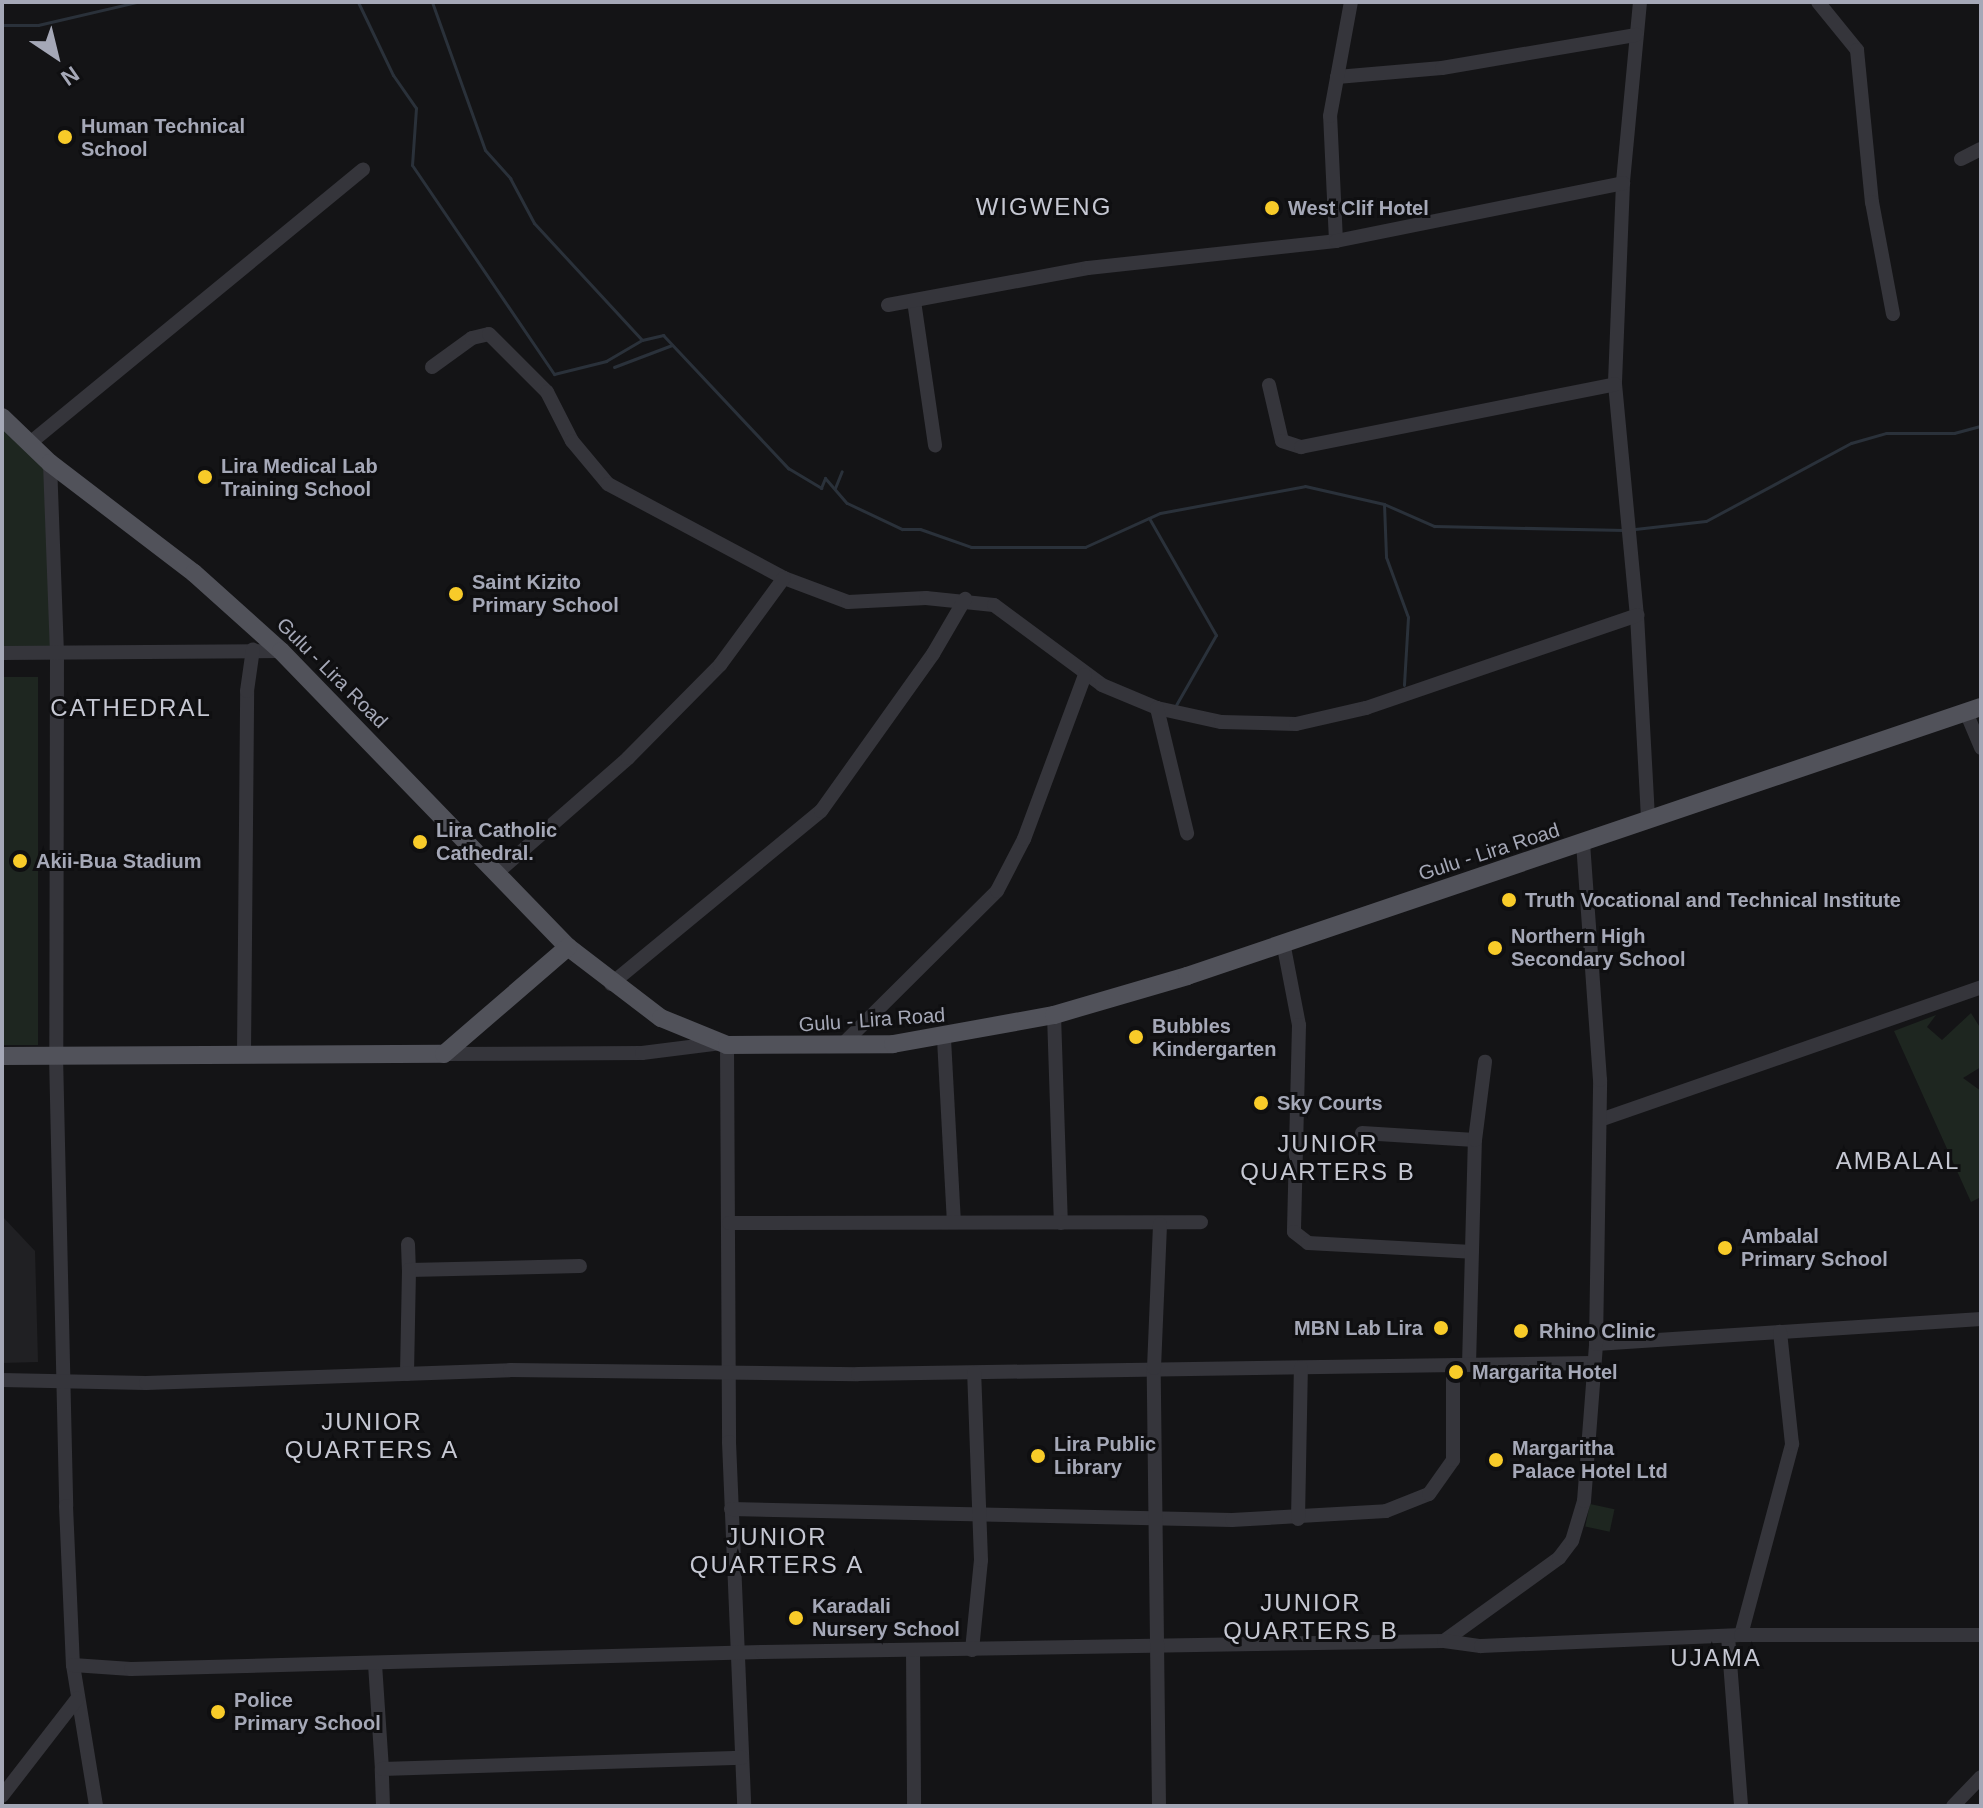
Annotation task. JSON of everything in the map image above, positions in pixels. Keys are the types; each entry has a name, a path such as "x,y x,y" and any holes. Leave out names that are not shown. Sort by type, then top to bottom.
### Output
{"main road":[{"name":"Gulu - Lira Road","path":"2,417 50,463 171,554 281,651 568,947 611,984 661,1018 724,1044 842,1045 944,1039 1054,1015 1583,844 1974,709"},
{"path":"2,1056 444,1054 568,947"}],"street":[{"path":"1336,241 1330,147 1337,77 1351,2"},
{"path":"1640,2 1623,183 1615,384 1637,615 1648,821"},
{"path":"1818,2 1857,50 1872,202 1893,314"},
{"path":"1337,77 1442,68 1636,35"},
{"path":"1961,159 1981,149"},
{"path":"30,443 363,169"},
{"path":"888,305 1088,268 1336,241 1623,183"},
{"path":"914,301 935,445"},
{"path":"432,367 472,338 489,334 547,392 572,441 608,484 784,578 848,602 965,599 1010,613 1085,675 1157,708 1221,722 1296,724 1415,692 1637,615"},
{"path":"1269,385 1282,441 1301,447 1615,384"},
{"path":"50,463 57,653 56,1055 73,1665 96,1806"},
{"path":"498,872 628,758 720,665 784,578"},
{"path":"611,984 821,811 933,654 965,599"},
{"path":"244,1053 247,706 253,649"},
{"path":"2,653 281,651"},
{"path":"842,1045 997,891 1024,839 1085,675"},
{"path":"1157,708 1187,833"},
{"path":"1974,709 1981,748"},
{"path":"1444,1641 1539,1575 1572,1541 1585,1494 1592,1363 1596,1344 1600,1120 1583,844"},
{"path":"1283,942 1299,1025 1294,1232 1308,1243 1472,1252"},
{"path":"1600,1120 1979,992"},
{"path":"1054,1015 1061,1223"},
{"path":"944,1039 954,1221"},
{"path":"444,1054 654,1052 724,1044 731,1509 744,1806"},
{"path":"1469,1365 1475,1140 1485,1062"},
{"path":"1362,1133 1475,1140"},
{"path":"729,1223 1201,1222"},
{"path":"1159,1806 1154,1368 1160,1224"},
{"path":"407,1374 408,1244"},
{"path":"409,1270 580,1266"},
{"path":"1596,1344 1981,1319"},
{"path":"1741,1806 1735,1635 1792,1444 1780,1332"},
{"path":"2,1380 66,1382 407,1374 974,1373 1592,1363"},
{"path":"731,1509 981,1518 1156,1520 1298,1519 1386,1511 1436,1486 1453,1460 1453,1365"},
{"path":"1298,1519 1301,1368"},
{"path":"972,1650 979,1612 981,1518 974,1373"},
{"path":"1477,1618 1481,1646"},
{"path":"73,1665 131,1669 913,1650 1157,1649 1444,1641 1481,1646 1735,1635 1981,1635"},
{"path":"913,1650 914,1806"},
{"path":"375,1664 383,1806"},
{"path":"2,1796 77,1699"},
{"path":"382,1769 742,1758"},
{"path":"1953,1806 1981,1777"}],"shaded area":[{"path":"2,417 44,455 55,649 2,649"},
{"name":"Akii-Bua Stadium","path":"2,677 38,677 38,1045 2,1045"},
{"path":"1971,1013 1981,1029 1981,1067 1963,1078 1981,1091 1981,1197 1971,1202 1894,1031 1936,1015 1927,1027 1942,1040"},
{"path":"2,1216 35,1251 38,1362 2,1363"},
{"path":"1590,1504 1614,1509 1610,1532 1585,1526"}],"waterway":[{"path":"2,25 38,25 137,2"},
{"path":"358,2 393,75 416,108 412,165 554,374 606,361 642,340"},
{"path":"432,2 485,150 510,178 534,223 642,340 663,335 788,468 821,488 825,478 847,503 902,529 920,529 971,547 1085,547 1160,513 1305,486 1384,504 1434,526 1624,530"},
{"path":"614,367 672,345"},
{"path":"1635,529 1706,521 1851,443 1886,433 1954,433 1981,426"},
{"path":"835,488 842,471"},
{"path":"1384,504 1386,557 1408,617 1404,685"},
{"path":"1149,518 1216,635 1176,705"}],"place":[{"name":"Human Technical School","path":"65,137"},
{"name":"West Clif Hotel","path":"1272,208"},
{"name":"Lira Medical Lab Training School","path":"205,477"},
{"name":"Saint Kizito Primary School","path":"456,594"},
{"name":"Lira Catholic Cathedral.","path":"420,842"},
{"name":"Akii-Bua Stadium","path":"20,861"},
{"name":"Truth Vocational and Technical Institute","path":"1509,900"},
{"name":"Northern High Secondary School","path":"1495,948"},
{"name":"Bubbles Kindergarten","path":"1136,1037"},
{"name":"Sky Courts","path":"1261,1103"},
{"name":"Ambalal Primary School","path":"1725,1248"},
{"name":"MBN Lab Lira","path":"1441,1328"},
{"name":"Rhino Clinic","path":"1521,1331"},
{"name":"Margarita Hotel","path":"1456,1372"},
{"name":"Lira Public Library","path":"1038,1456"},
{"name":"Margaritha Palace Hotel Ltd","path":"1496,1460"},
{"name":"Karadali Nursery School","path":"796,1618"},
{"name":"Police Primary School","path":"218,1712"}],"district":[{"name":"WIGWENG","path":"1044,207"},
{"name":"CATHEDRAL","path":"131,708"},
{"name":"JUNIOR QUARTERS B","path":"1328,1158"},
{"name":"AMBALAL","path":"1898,1161"},
{"name":"JUNIOR QUARTERS A","path":"372,1436"},
{"name":"JUNIOR QUARTERS A","path":"777,1551"},
{"name":"JUNIOR QUARTERS B","path":"1311,1617"},
{"name":"UJAMA","path":"1716,1658"}]}
